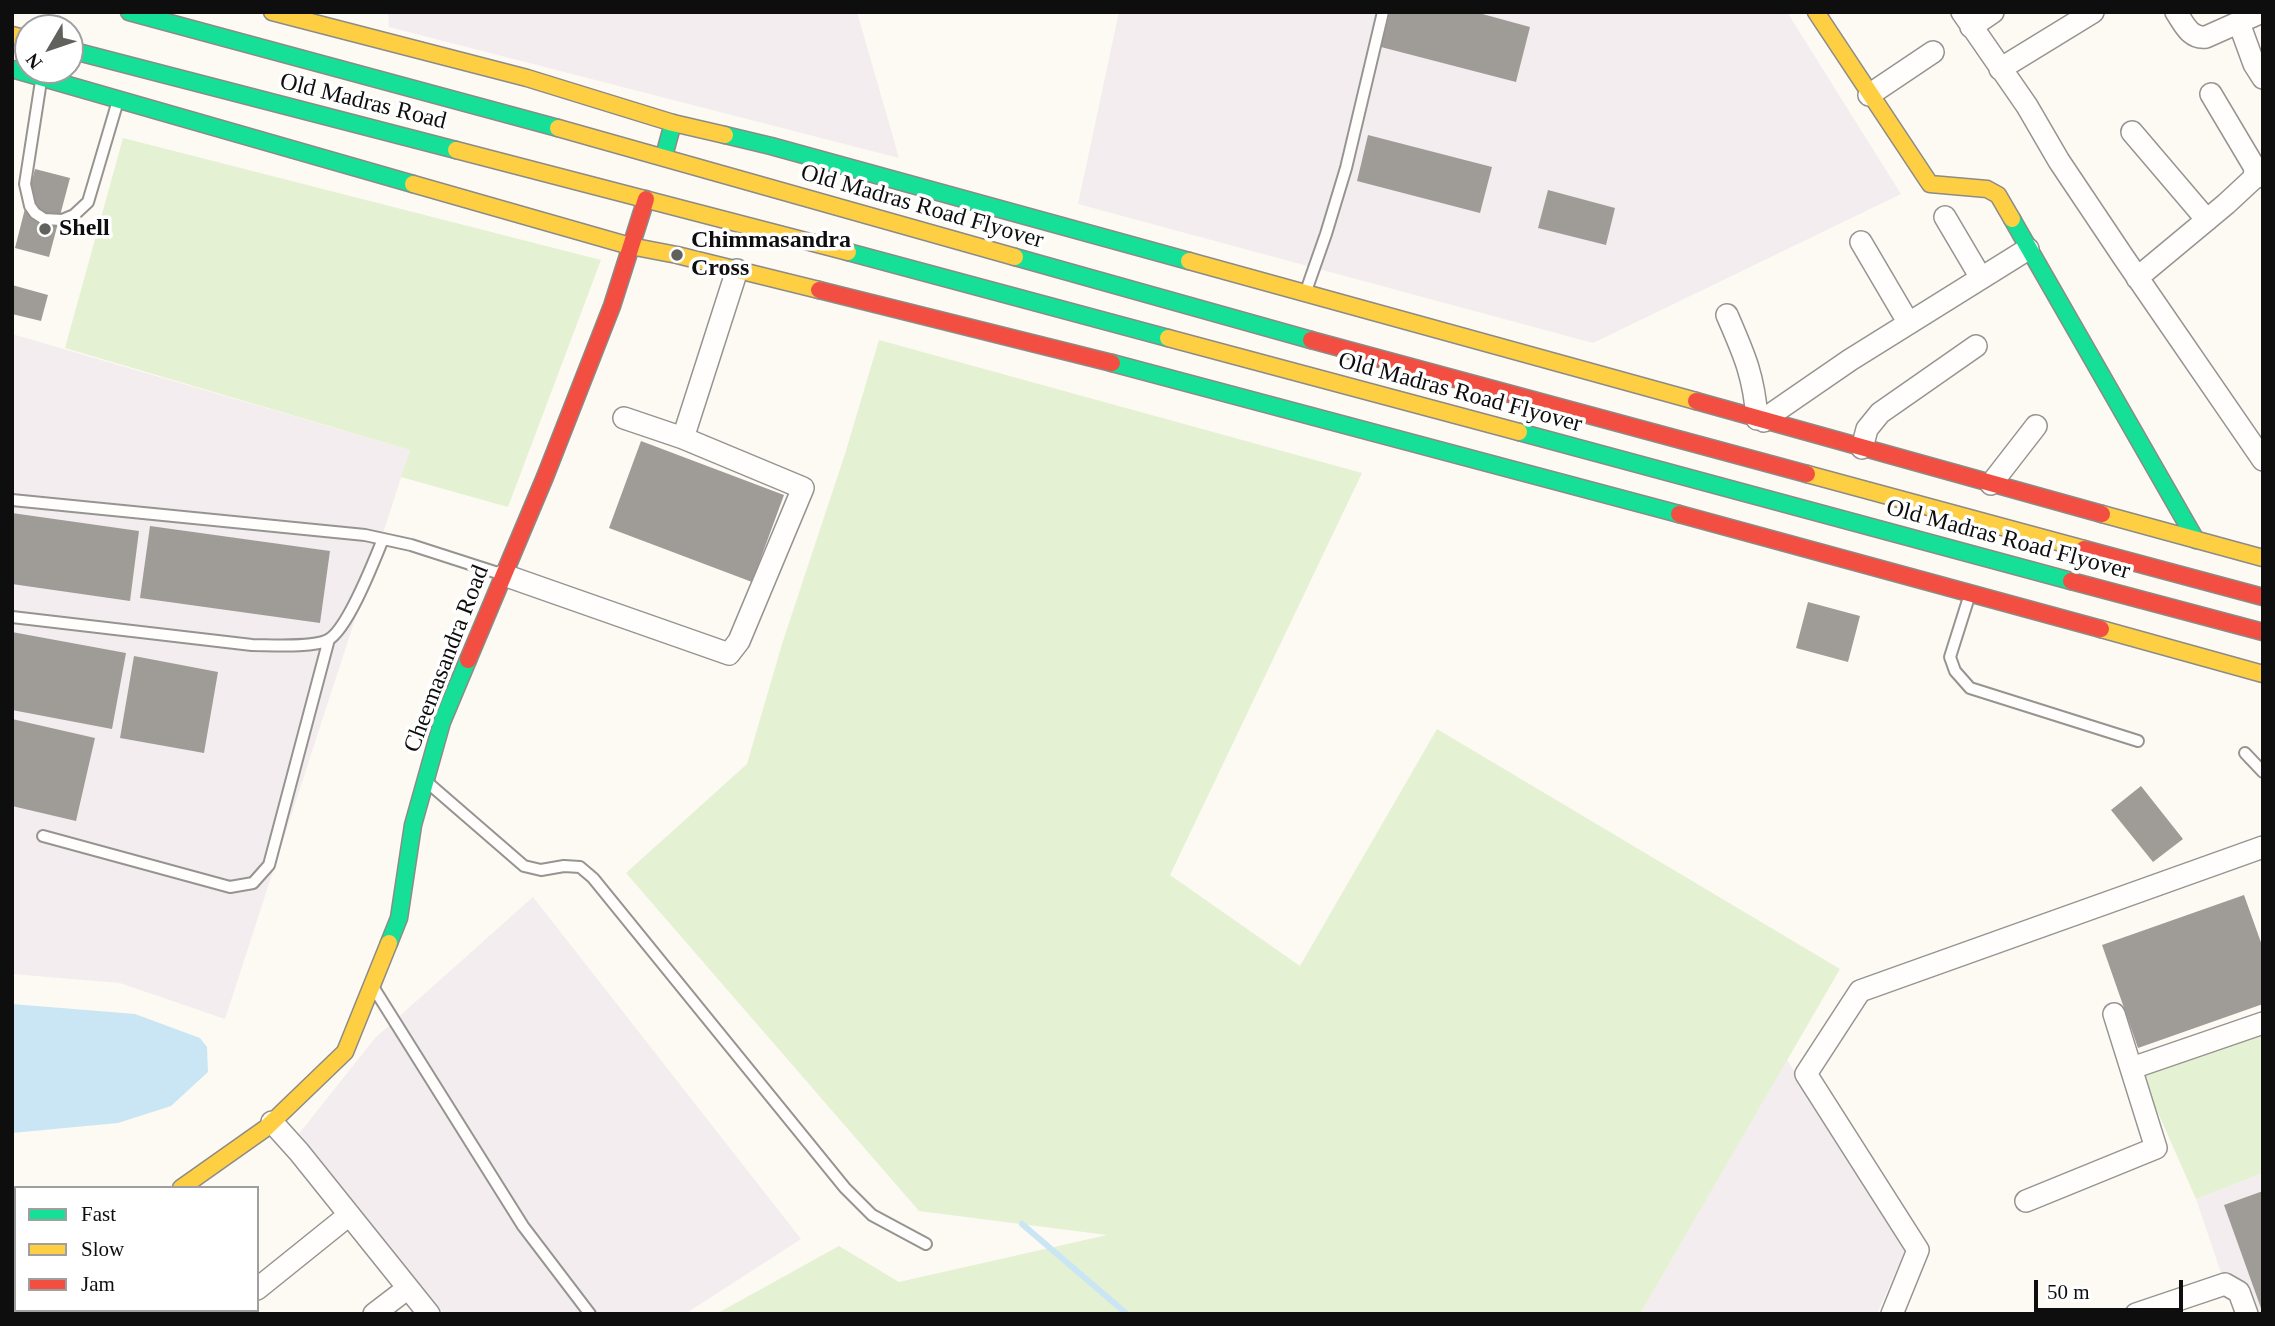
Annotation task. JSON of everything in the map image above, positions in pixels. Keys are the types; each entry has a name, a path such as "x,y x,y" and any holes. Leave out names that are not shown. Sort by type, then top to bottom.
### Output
{"main road":[{"name":"Old Madras Road","path":"129,12 664,156"},
{"path":"272,12 527,78 673,123 771,146 2263,558"},
{"path":"1820,14 1930,184 1993,191 1998,195 2196,540"},
{"name":"Old Madras Road","path":"84,54 646,199"},
{"path":"67,84 629,246 1024,340 2263,674"},
{"path":"664,156 673,123"},
{"name":"Old Madras Road Flyover","path":"664,156 1167,301 2263,597"},
{"name":"Old Madras Road Flyover","path":"646,199 2263,632"},
{"name":"Cheemasandra Road","path":"184,1186 272,1122 345,1052 399,918 413,825 442,722 612,306 646,199"}],"street":[{"path":"1993,12 1966,19 2027,107 2059,161 2137,278 2263,460"},
{"path":"2000,69 2093,12"},
{"path":"2176,12 2193,36 2199,38 2262,12"},
{"path":"2239,23 2254,64 2263,78"},
{"path":"1870,94 1933,52"},
{"path":"2137,278 2258,176 2211,94"},
{"path":"2132,132 2207,220"},
{"path":"1945,217 1981,278"},
{"path":"1861,242 1908,323"},
{"path":"1727,315 1749,366 1761,420 1908,323 2028,249"},
{"path":"683,438 737,270"},
{"path":"1863,448 1867,429 1880,413 1976,346"},
{"path":"504,575 729,654 739,641 803,488 683,438 624,418"},
{"path":"1991,484 2036,426"},
{"path":"1892,1314 1918,1250 1806,1074 1860,991 2263,847"},
{"path":"2026,1201 2156,1148 2115,1014"},
{"path":"2132,1068 2263,1023"},
{"path":"272,1122 429,1314"},
{"path":"259,1287 349,1215"},
{"path":"2136,1314 2225,1284 2239,1292 2247,1314"},
{"path":"374,1314 408,1288"}],"lane":[{"path":"1305,294 1346,168 1383,12"},
{"path":"40,84 25,184 30,206 44,219 62,220 74,215 88,202 118,98"},
{"path":"12,500 365,535 453,557 504,575"},
{"path":"43,836 230,887 253,883 269,865 329,639 341,626 352,607 383,539"},
{"path":"1969,594 1950,657 1955,671 1970,688 2138,741"},
{"path":"12,617 252,645 291,646 329,639"},
{"path":"2245,753 2263,772"},
{"path":"426,781 524,866 541,870 564,866 580,867 593,878 845,1188 872,1215 926,1244"},
{"path":"372,985 523,1226 590,1314"}],"shaded area":[{"path":"388,12 857,12 899,158 389,27"},
{"path":"1119,12 1787,12 1901,194 1593,343 1078,204"},
{"path":"12,334 410,450 225,1019 120,983 12,974"},
{"path":"533,897 801,1239 685,1314 444,1314 298,1135 375,1038"},
{"path":"1787,1060 1906,1248 1877,1314 1640,1314"},
{"path":"2263,1173 2263,1314 2235,1314 2196,1199"}],"green space":[{"path":"123,138 601,260 508,507 401,477 410,450 65,348"},
{"path":"879,340 1362,473 1170,875 1300,966 1437,729 1840,969 1640,1314 716,1314 839,1246 899,1282 1107,1235 919,1211 626,873 747,764 782,644 845,454"},
{"path":"2263,1031 2263,1173 2196,1199 2141,1074"}],"water":[{"path":"12,1004 135,1014 200,1038 207,1047 208,1072 171,1106 118,1123 12,1133"}],"building":[{"path":"1390,12 1475,12 1530,27 1516,82 1381,47"},
{"path":"1368,135 1492,167 1480,213 1357,181"},
{"path":"35,169 70,178 49,257 15,248"},
{"path":"1548,190 1615,208 1606,245 1538,228"},
{"path":"12,285 48,295 41,321 12,314"},
{"path":"641,441 784,495 752,582 609,528"},
{"path":"12,513 139,531 130,601 12,584"},
{"path":"150,526 330,551 320,623 140,598"},
{"path":"1808,602 1860,616 1848,662 1796,648"},
{"path":"12,632 126,653 112,729 12,710"},
{"path":"134,656 218,672 204,753 120,738"},
{"path":"12,719 95,738 76,821 12,806"},
{"path":"2141,786 2183,839 2153,862 2111,810"},
{"path":"2244,895 2263,948 2263,1004 2138,1048 2102,945"},
{"path":"2263,1191 2263,1311 2262,1311 2224,1205"}],"waterway":[{"path":"1022,1224 1127,1314"}],"traffic: fast":[{"path":"129,12 558,128"},
{"path":"84,54 456,150"},
{"path":"12,69 413,184"},
{"path":"664,156 673,123"},
{"path":"725,135 1189,261"},
{"path":"2012,219 2196,540"},
{"path":"848,252 1168,338"},
{"path":"1015,257 1311,340"},
{"path":"1112,363 1679,514"},
{"path":"1519,432 2071,581"},
{"path":"389,943 399,918 413,825 442,722 468,660"}],"traffic: slow":[{"path":"272,12 527,78 673,123 725,135"},
{"path":"1816,12 1930,184 1987,189 1998,195 2012,219"},
{"path":"558,128 1015,257"},
{"path":"456,150 848,252"},
{"path":"413,184 630,246 819,290"},
{"path":"1189,261 1696,401"},
{"path":"1168,338 1519,432"},
{"path":"1807,474 2084,549"},
{"path":"2102,514 2263,558"},
{"path":"2101,629 2263,674"},
{"path":"184,1186 266,1128 345,1052 389,943"}],"traffic: jam":[{"path":"468,660 545,477 612,306 646,199"},
{"path":"819,290 1112,363"},
{"path":"1311,340 1807,474"},
{"path":"1696,401 2102,514"},
{"path":"1679,514 2101,629"},
{"path":"2084,549 2263,597"},
{"path":"2071,581 2263,632"}],"place":[{"name":"Shell","path":"45,229"},
{"name":"Chimmasandra Cross","path":"677,255"}]}
